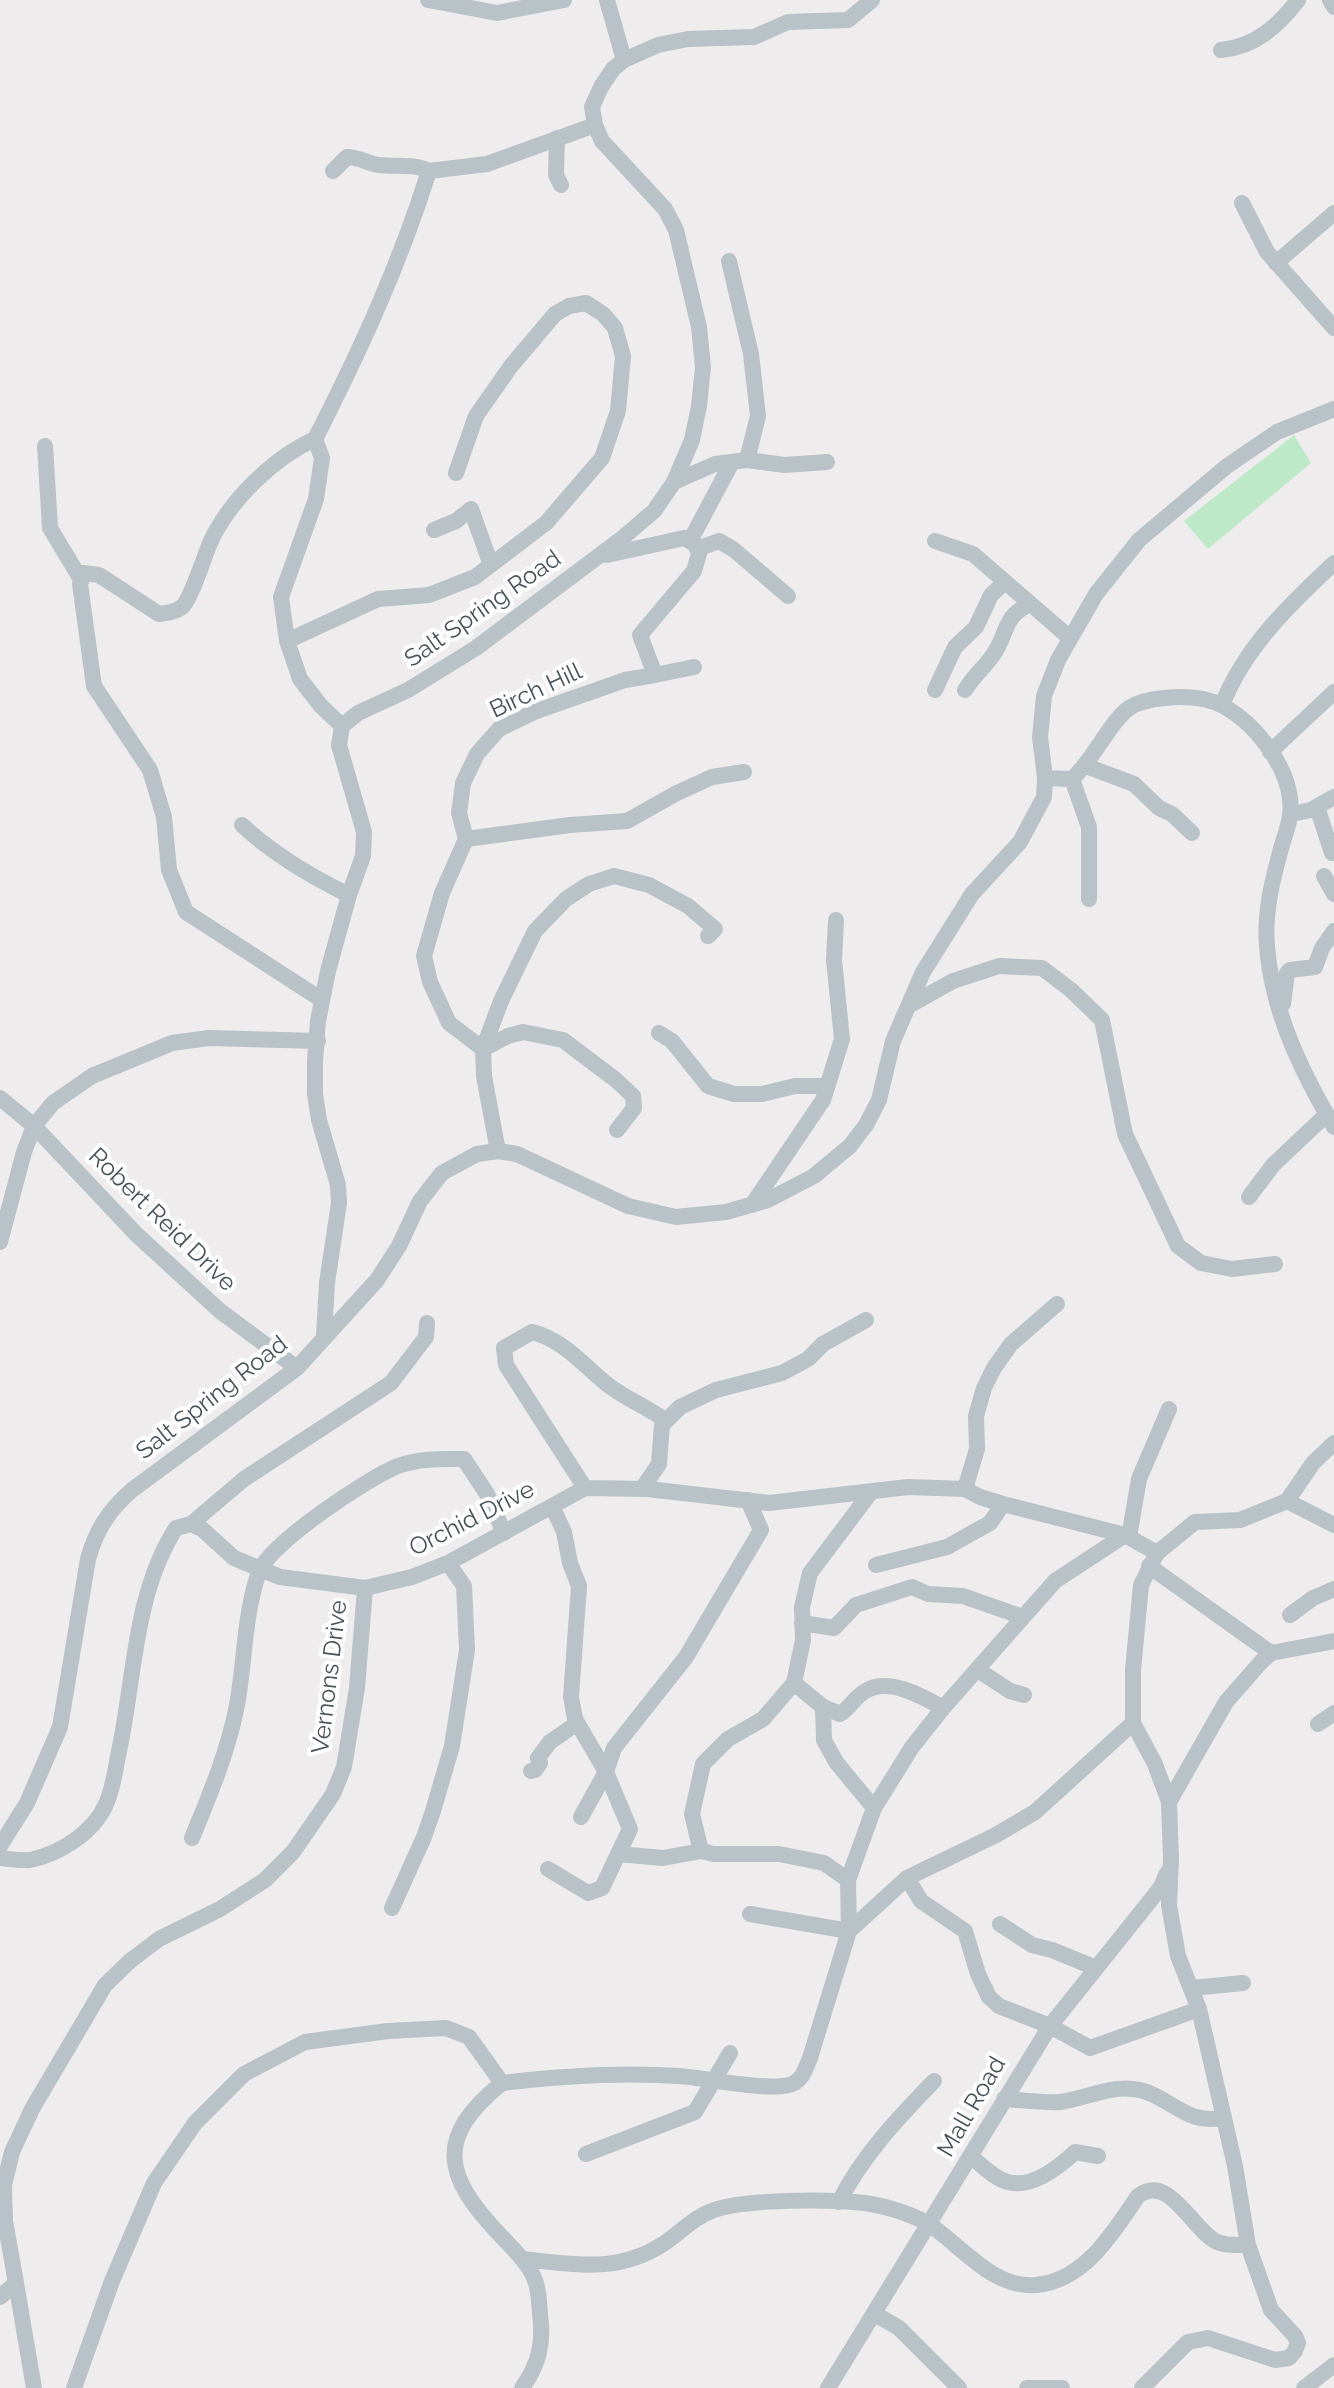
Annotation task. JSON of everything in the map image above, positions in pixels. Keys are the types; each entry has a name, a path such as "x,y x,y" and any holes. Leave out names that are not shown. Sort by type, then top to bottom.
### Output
{"street":[{"path":"428,0 497,13 564,0"},
{"path":"607,0 624,60"},
{"path":"333,171 347,157 358,157 375,164 420,166 429,171 487,164 595,125 592,107 613,69 624,60 658,45 688,39 754,37 788,22 848,20 872,0"},
{"path":"1221,50 1240,48 1254,42 1298,0"},
{"path":"1330,0 1334,7"},
{"name":"Salt Spring Road","path":"0,1846 27,1803 60,1727 88,1559 102,1521 132,1490 297,1368 324,1336 327,1283 339,1203 338,1185 319,1120 315,1094 318,1041 322,1000 349,895 363,856 364,832 339,745 342,726 358,713 408,690 476,648 600,556 654,511 674,482 692,440 703,367 699,327 676,230 665,209 602,141 595,125"},
{"path":"557,138 556,175 561,185"},
{"path":"80,578 84,573 99,575 159,614 183,606 210,543 234,503 295,448 315,439 382,302 429,171"},
{"path":"1242,203 1267,252 1334,328"},
{"path":"1276,263 1334,213"},
{"path":"694,545 739,461 758,416 751,354 729,261"},
{"path":"287,641 378,599 429,595 475,577 546,523 602,458 618,411 623,356 615,328 603,314 586,303 569,306 555,314 511,366 476,416 456,473"},
{"path":"324,1336 377,1280 399,1246 420,1201 442,1173 477,1154 498,1151 517,1154 628,1206 676,1217 726,1212 752,1205 797,1186 850,1146 879,1100 893,1041 923,972 972,894 1020,842 1044,797 1040,737 1044,696 1070,638 1096,594 1117,564 1147,533 1227,466 1277,432 1334,409"},
{"path":"315,439 322,458 316,499 281,597 287,641 300,679 342,726"},
{"path":"45,446 50,528 80,578 94,686 150,770 164,817 169,870 186,912 322,1000"},
{"path":"674,482 715,464 739,461 785,465 827,462"},
{"path":"434,530 456,521 471,509 491,565"},
{"path":"600,556 684,538 694,545 699,554 694,571 640,635 655,675"},
{"path":"694,545 719,541 733,549 788,596"},
{"path":"935,541 973,554 1070,638"},
{"path":"1222,705 1232,678 1255,643 1334,563"},
{"path":"935,690 955,647 976,627 991,595 1005,582"},
{"path":"965,690 974,674 994,655 1014,611 1030,604"},
{"name":"Birch Hill","path":"466,839 459,813 463,783 477,754 499,729 594,689 694,667"},
{"path":"1270,752 1334,692"},
{"path":"1045,778 1072,779 1086,766 1130,707 1173,697 1192,697 1222,705 1256,732 1282,772 1291,814 1269,893 1266,917 1271,978 1302,1068 1330,1121 1273,1165 1249,1197"},
{"path":"1086,766 1134,784 1192,833"},
{"path":"483,1049 449,1023 430,982 424,956 442,893 466,839 627,821 712,777 744,772"},
{"path":"1072,779 1089,827 1089,899"},
{"path":"1291,814 1317,807 1334,797"},
{"path":"1317,807 1332,853"},
{"path":"242,825 311,876 349,895"},
{"path":"1089,844 1104,858"},
{"path":"498,1151 484,1076 483,1049 501,1001 535,931 566,899 589,884 614,876 649,885 688,906 715,929 708,936"},
{"path":"1324,876 1334,894"},
{"path":"752,1205 823,1100 842,1039 834,960 836,920"},
{"path":"1282,1017 1287,973 1315,967 1322,948 1334,931"},
{"path":"910,1005 953,981 999,966 1042,968 1102,1020 1125,1134 1178,1246 1201,1263 1232,1269 1275,1264"},
{"path":"483,1049 523,1032 563,1040 633,1096 634,1108 617,1130"},
{"path":"659,1033 672,1041 708,1086 734,1094 762,1094 795,1086 827,1086"},
{"path":"0,1242 34,1126 53,1103 92,1076 172,1043 209,1038 318,1041"},
{"name":"Robert Reid Drive","path":"0,1098 34,1126 136,1234 178,1273 220,1311 297,1368"},
{"path":"965,1489 977,1449 976,1416 984,1388 1011,1344 1057,1304"},
{"path":"642,1489 659,1464 662,1425 680,1407 716,1390 782,1373 808,1359 823,1344 866,1320"},
{"path":"0,1858 28,1860 63,1847 79,1838 106,1804 120,1748 136,1649 153,1574 161,1551 176,1528 191,1524 244,1479 391,1383 426,1337 427,1323"},
{"path":"585,1488 506,1365 504,1348 532,1332 546,1335 584,1361 608,1385 648,1407 666,1421"},
{"path":"522,2388 534,2371 541,2351 542,2329 536,2282 522,2259 473,2206 459,2183 455,2161 457,2139 466,2118 502,2083 621,2075 715,2079 776,2087 796,2083 810,2058 849,1931 848,1880 874,1808 912,1747 943,1708 1055,1581 1127,1536 1139,1479 1169,1409"},
{"path":"1142,2388 1188,2342 1208,2338 1275,2360 1289,2358 1298,2343 1271,2310 1248,2245 1224,2117 1199,2009 1178,1956 1169,1905 1169,1802 1155,1764 1133,1723 1133,1670 1141,1585 1153,1559 1195,1522 1240,1520 1287,1501 1313,1463 1334,1443"},
{"path":"192,1838 225,1757 238,1704 259,1570 277,1547 351,1492 395,1467 424,1459 464,1459 487,1494 504,1533"},
{"name":"Orchid Drive","path":"191,1524 202,1529 234,1558 259,1570 280,1577 365,1588 412,1577 448,1563 585,1488 642,1489 769,1503 908,1487 965,1489 1003,1504 1127,1536 1271,1653"},
{"path":"701,1851 692,1814 703,1764 728,1739 763,1719 794,1683 803,1640 802,1607 810,1573 871,1492"},
{"path":"581,1817 606,1772 614,1748 686,1657 761,1530 748,1500"},
{"path":"1287,1501 1334,1525"},
{"path":"876,1565 947,1547 990,1523 1003,1504"},
{"path":"548,1869 588,1893 602,1888 630,1829 606,1772 576,1724 571,1697 579,1586 570,1563 564,1532 552,1506"},
{"path":"392,1908 424,1837 452,1746 467,1650 464,1586 448,1563"},
{"path":"802,1623 834,1628 856,1605 912,1587 928,1594 963,1596 1023,1617"},
{"name":"Vernons Drive","path":"34,2388 5,2221 4,2185 12,2152 32,2109 105,1985 159,1939 220,1909 265,1880 293,1852 333,1794 344,1767 357,1688 365,1588"},
{"path":"1290,1615 1313,1598 1334,1589"},
{"path":"1169,1802 1226,1702 1271,1653 1334,1641"},
{"path":"978,1670 1010,1691 1024,1695"},
{"path":"794,1683 823,1707 840,1714 867,1689 884,1686 919,1694 943,1708"},
{"path":"823,1707 824,1740 836,1762 874,1808"},
{"path":"1318,1724 1334,1713"},
{"path":"849,1931 907,1878 996,1835 1035,1812 1133,1723"},
{"path":"531,1771 540,1763 538,1758 550,1742 576,1724"},
{"path":"618,1854 663,1858 701,1851 794,1857 824,1863 848,1880"},
{"name":"Mall Road","path":"828,2388 1050,2026 1161,1887 1171,1860"},
{"path":"907,1878 921,1901 965,1931 978,1974 989,1997 1011,2013 1050,2026 1090,2048 1199,2009"},
{"path":"750,1914 849,1931"},
{"path":"1000,1924 1032,1945 1096,1968"},
{"path":"1192,1988 1243,1983"},
{"path":"74,2388 112,2281 154,2183 195,2123 244,2074 305,2042 388,2031 446,2028 469,2037 502,2083"},
{"path":"586,2154 695,2112 730,2053"},
{"path":"839,2202 850,2180 895,2121 934,2081"},
{"path":"1004,2099 1059,2102 1114,2090 1134,2089 1192,2117 1209,2121 1224,2117"},
{"path":"972,2157 1004,2181 1023,2183 1060,2166 1075,2152 1098,2156"},
{"path":"522,2259 611,2265 639,2257 710,2211 736,2203 867,2203 930,2225 994,2275 1013,2283 1037,2285 1063,2277 1083,2265 1101,2247 1138,2196 1150,2190 1169,2195 1207,2236 1217,2242 1248,2245"},
{"path":"0,2297 16,2283"},
{"path":"875,2314 899,2328 959,2388"},
{"path":"1304,2388 1334,2365"},
{"path":"1027,2388 1062,2388"}],"green space":[{"path":"1294,435 1311,463 1208,549 1184,521"}]}
